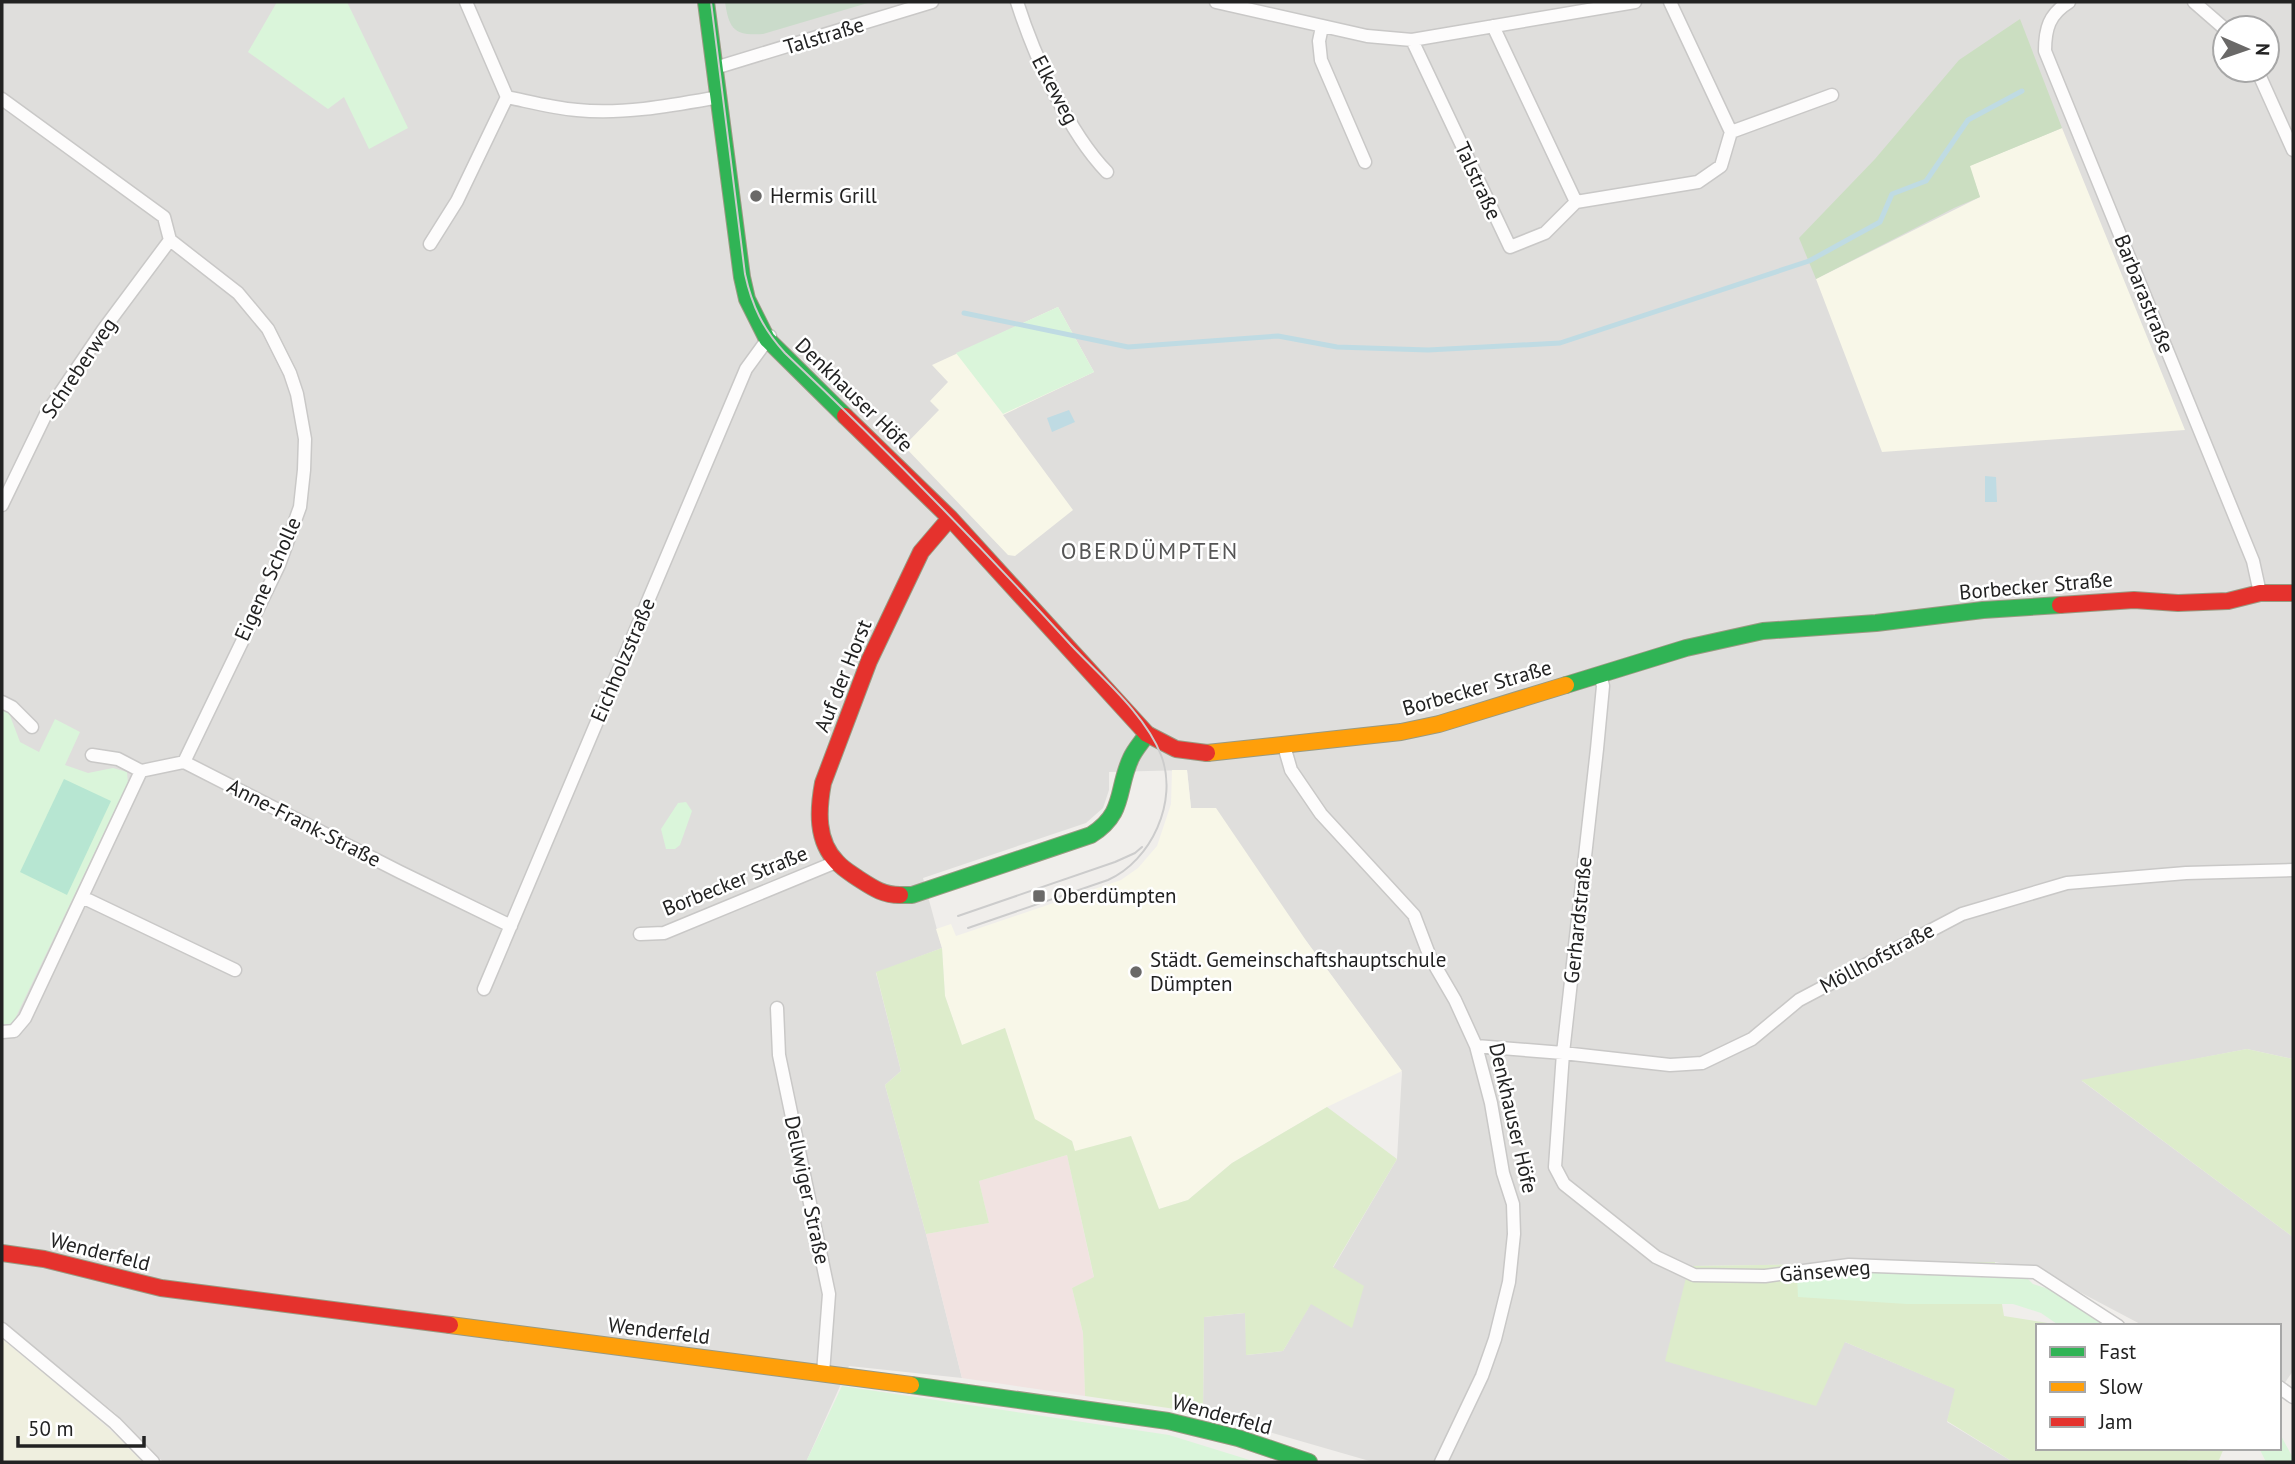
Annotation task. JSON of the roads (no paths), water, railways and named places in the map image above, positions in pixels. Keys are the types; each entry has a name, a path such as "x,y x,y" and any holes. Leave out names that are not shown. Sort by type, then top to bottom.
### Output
{"street":[{"path":"430,244 457,201 507,97 466,2"},
{"name":"Denkhauser Höfe","path":"706,2 742,277 747,299 768,338 950,518 1147,734"},
{"name":"Talstraße","path":"715,68 932,2"},
{"name":"Elkeweg","path":"1017,2 1030,43 1094,158 1107,172"},
{"path":"1216,2 1367,36 1412,40 1635,2"},
{"path":"1493,26 1576,202 1698,182 1721,166 1731,132 1670,2"},
{"name":"Barbarastraße","path":"2069,2 2059,8 2048,21 2045,51 2253,561 2260,593"},
{"path":"2194,2 2211,17"},
{"path":"1322,27 1319,41 1321,60 1365,162"},
{"name":"Talstraße","path":"1412,40 1510,247 1545,233 1576,202"},
{"path":"2263,84 2293,150"},
{"path":"1731,132 1832,95"},
{"path":"507,97 542,106 580,111 606,111 719,97"},
{"name":"Eigene Scholle","path":"2,99 164,217 170,240 238,293 268,329 290,373 297,394 305,439 300,507 279,565 184,762"},
{"name":"Schreberweg","path":"2,505 46,414 103,330 170,240"},
{"name":"Eichholzstraße","path":"484,989 746,369 768,338"},
{"name":"Auf der Horst","path":"836,862 819,824 823,783 869,661 921,552 950,518"},
{"name":"Borbecker Straße","path":"640,934 664,933 836,862 878,892 912,895 1091,835 1101,830 1115,815 1132,757 1147,734 1162,746 1186,752 1208,753 1401,732 1439,724 1686,648 1763,631 2106,601 2228,601 2260,593 2293,593"},
{"name":"Gerhardstraße","path":"1555,1167 1563,1053 1599,736 1603,686 1600,674"},
{"path":"2,702 12,707 32,727"},
{"name":"Denkhauser Höfe","path":"1284,746 1291,770 1321,814 1415,915 1430,957 1455,1000 1476,1046 1491,1103 1503,1173 1513,1204 1514,1234 1509,1282 1495,1339 1482,1376 1441,1462"},
{"path":"92,755 118,759 141,771 184,762"},
{"name":"Anne-Frank-Straße","path":"184,762 512,926"},
{"path":"2,1032 15,1031 25,1018 141,771"},
{"name":"Möllhofstraße","path":"1476,1046 1670,1065 1702,1063 1752,1039 1799,1000 1962,914 2067,883 2186,873 2293,870"},
{"path":"82,897 235,970"},
{"name":"Dellwiger Straße","path":"777,1008 779,1055 829,1294 823,1373"},
{"name":"Gänseweg","path":"1555,1167 1564,1184 1656,1257 1694,1275 1765,1276 1849,1265 2035,1272 2115,1324"},
{"name":"Wenderfeld","path":"2,1253 44,1259 161,1288 823,1373 1168,1422 1226,1435 1308,1462"},
{"path":"2,1329 115,1423 153,1462"}],"water":[{"path":"1069,410 1075,422 1052,432 1047,418"},
{"path":"1985,476 1996,477 1997,502 1985,502"}],"waterway":[{"path":"964,313 1128,347 1278,336 1337,347 1428,350 1560,343 1809,261 1880,222 1892,194 1926,181 1968,120 2022,91"}],"tram line":[{"path":"711,2 745,274 755,307 770,335 785,353 931,496 1134,711 1154,740 1166,773 1163,810 1157,828 1137,859 1123,871 1108,880 968,928"},
{"path":"958,916 1115,862 1142,847"}],"place":[{"name":"Hermis Grill","path":"756,196"},
{"name":"Oberdümpten","path":"1039,896"},
{"name":"Städt. Gemeinschaftshauptschule Dümpten","path":"1136,972"}],"district":[{"name":"OBERDÜMPTEN","path":"1150,551"}]}
